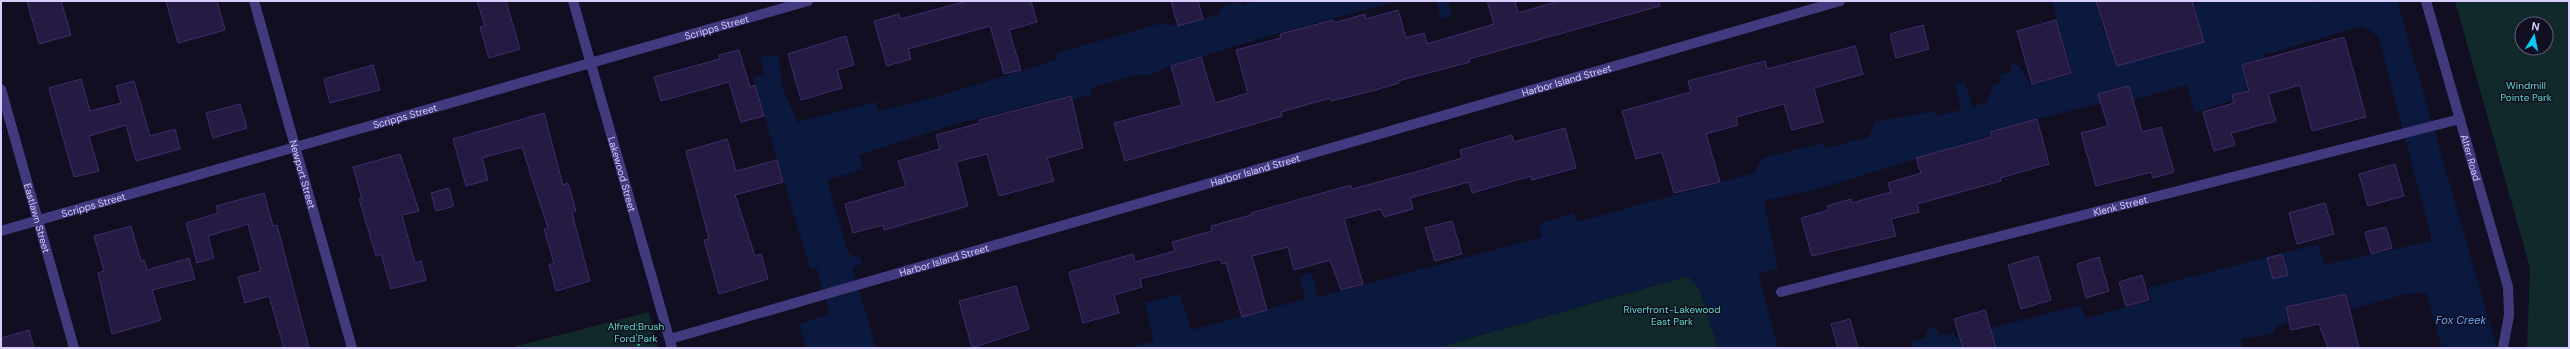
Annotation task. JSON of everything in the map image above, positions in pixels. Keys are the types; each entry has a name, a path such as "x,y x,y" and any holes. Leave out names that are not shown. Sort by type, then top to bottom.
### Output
{"street":[{"name":"Newport Street","path":"254,1 352,348"},
{"name":"Lakewood Street","path":"573,1 671,344"},
{"name":"Scripps Street","path":"1,231 808,1"},
{"name":"Harbor Island Street","path":"671,344 818,295 1840,1"},
{"name":"Alter Road","path":"2426,1 2508,287 2509,315 2503,348"},
{"name":"Eastlawn Street","path":"1,89 74,348"},
{"name":"Klenk Street","path":"1781,292 2460,119"}],"path":[{"path":"636,324 639,348"}],"green space":[{"name":"Windmill Pointe Park","path":"2455,1 2569,1 2569,348 2527,348 2530,268"},
{"name":"Riverfront-Lakewood East Park","path":"1688,276 1699,288 1718,348 1436,348"},
{"name":"Alfred Brush Ford Park","path":"649,312 658,348 509,348"}],"water":[{"path":"1259,1 1399,1 1279,33 1170,66 1150,75 1137,75 1091,88 1092,94 1072,100 1070,95 956,124 859,155 864,169 827,180 848,253 861,259 862,264 852,267 876,348 806,348 799,324 830,314 817,269 810,268 753,78 765,74 760,57 778,55 783,89 797,122 876,102 879,111 936,97 1056,60 1057,53 1162,23 1179,26 1219,14 1221,7 1241,2 1243,6"},
{"path":"1436,1 1448,1 1451,16 1441,19"},
{"name":"Fox Creek","path":"2052,1 2095,1 2105,34 2196,9 2194,4 2206,1 2313,1 2314,4 2327,1 2397,1 2497,348 2442,348 2426,293 2406,294 2352,309 2347,293 2285,307 2288,323 2276,327 2274,333 2242,339 2242,348 1913,348 1912,341 1925,338 1929,327 1938,330 1939,335 1954,333 1955,337 2081,305 2085,318 2151,301 2148,288 2318,244 2324,265 2431,241 2431,236 2378,36 2363,26 2264,55 2264,59 2242,65 2248,90 2232,95 2233,100 2195,113 2187,85 2133,100 2129,86 2099,94 2101,103 1990,131 1991,136 1821,188 1764,201 1778,269 1758,273 1778,348 1718,348 1699,288 1688,276 1436,348 1129,348 1154,341 1145,303 1180,294 1191,330 1305,299 1300,276 1311,272 1318,297 1542,237 1539,224 1574,213 1577,222 1754,173 1762,158 1823,143 1826,148 1869,137 1875,122 1934,111 1936,116 1961,110 1955,84 1965,82 1972,107 1987,102 1993,85 2002,82 1999,75 2010,72 2012,63 2020,67 2031,85 2072,74"}],"building":[{"path":"27,1 61,1 71,35 39,44"},
{"path":"166,1 217,1 225,30 178,43"},
{"path":"477,1 506,1 520,49 489,58 480,27 485,26"},
{"path":"967,1 1031,1 1037,22 1009,30 1021,70 1004,74 990,26 908,49 911,59 887,66 874,21 899,14 900,19"},
{"path":"1171,1 1198,1 1203,19 1178,26"},
{"path":"1487,1 1515,1 1518,13 1559,1 1659,1 1660,6 1469,59 1470,62 1398,81 1399,83 1372,91 1331,101 1330,98 1281,112 1282,116 1125,161 1114,123 1182,105 1171,66 1201,57 1215,103 1248,93 1236,50 1281,38 1280,34 1333,20 1334,23 1365,14 1366,19 1398,10 1406,38 1424,33 1427,44 1494,24"},
{"path":"2096,1 2192,1 2204,42 2117,66"},
{"path":"2056,20 2071,73 2032,84 2017,31"},
{"path":"1923,25 1929,49 1896,58 1890,34"},
{"path":"846,36 854,65 837,70 842,88 801,100 788,54"},
{"path":"2344,37 2366,117 2312,131 2300,85 2268,94 2276,121 2231,133 2235,145 2214,151 2203,112 2234,103 2232,95 2249,91 2242,65"},
{"path":"1855,46 1863,74 1814,88 1823,122 1792,130 1784,104 1736,117 1738,125 1706,134 1720,182 1674,193 1662,152 1636,159 1622,111 1691,92 1688,81 1765,61 1767,69"},
{"path":"739,50 750,87 755,85 764,116 741,122 729,82 661,101 654,77 720,59 719,55"},
{"path":"373,65 380,90 330,103 324,79"},
{"path":"81,79 90,111 121,103 116,86 134,81 150,136 175,129 180,149 136,161 126,125 89,136 99,171 74,177 49,88"},
{"path":"2129,86 2142,132 2161,127 2174,172 2153,178 2151,172 2096,186 2081,133 2108,126 2098,94"},
{"path":"1071,96 1083,148 1047,158 1054,181 999,196 987,154 956,162 968,206 884,230 883,225 853,233 845,204 906,186 898,161 940,149 936,135 980,123 979,120"},
{"path":"240,104 247,128 213,138 206,113"},
{"path":"544,113 563,185 568,183 576,211 572,213 590,281 556,291 549,265 554,263 544,229 548,228 522,147 482,158 488,180 466,186 453,139"},
{"path":"2037,119 2049,164 2000,178 2001,181 1917,204 1919,212 1891,219 1896,236 1812,256 1801,218 1829,210 1827,206 1851,199 1852,203 1891,192 1888,183 1921,173 1916,158 1992,137 1990,132"},
{"path":"1565,128 1576,168 1532,180 1531,176 1472,193 1469,182 1410,198 1413,209 1384,217 1381,209 1344,219 1363,284 1341,290 1330,260 1294,270 1288,247 1252,256 1267,310 1242,317 1226,263 1222,264 1220,259 1140,279 1142,287 1114,295 1119,313 1083,323 1069,272 1133,254 1135,262 1175,251 1172,242 1212,231 1211,226 1251,215 1251,213 1351,185 1352,189 1416,172 1462,158 1460,150 1512,135 1514,142"},
{"path":"727,139 736,171 777,160 783,182 735,195 755,256 761,254 768,279 719,294 704,240 709,239 686,151"},
{"path":"400,154 419,211 402,215 415,263 421,261 426,280 391,289 381,254 376,256 359,199 362,199 353,167"},
{"path":"2395,164 2404,196 2368,206 2359,174"},
{"path":"449,188 454,206 436,211 431,193"},
{"path":"264,193 273,226 277,225 309,348 284,348 269,296 245,303 238,277 261,271 248,224 208,236 214,258 197,263 186,223 218,213 216,206"},
{"path":"2325,203 2334,234 2297,244 2289,213"},
{"path":"1452,221 1462,254 1435,261 1425,228"},
{"path":"131,226 141,261 144,260 147,270 189,258 195,279 152,290 161,320 112,334 98,273 104,271 94,236"},
{"path":"2386,227 2392,248 2371,254 2365,232"},
{"path":"2282,254 2288,275 2273,279 2267,258"},
{"path":"2038,256 2051,300 2021,309 2008,265"},
{"path":"2099,257 2109,291 2086,298 2077,264"},
{"path":"2142,275 2149,300 2126,306 2119,282"},
{"path":"1016,286 1029,329 972,348 959,301"},
{"path":"2346,294 2359,348 2328,348 2319,324 2291,330 2286,307"},
{"path":"1985,310 1996,348 1963,348 1954,319"},
{"path":"1850,319 1858,348 1838,348 1831,324"},
{"path":"29,330 34,348 1,348 1,338"}]}
